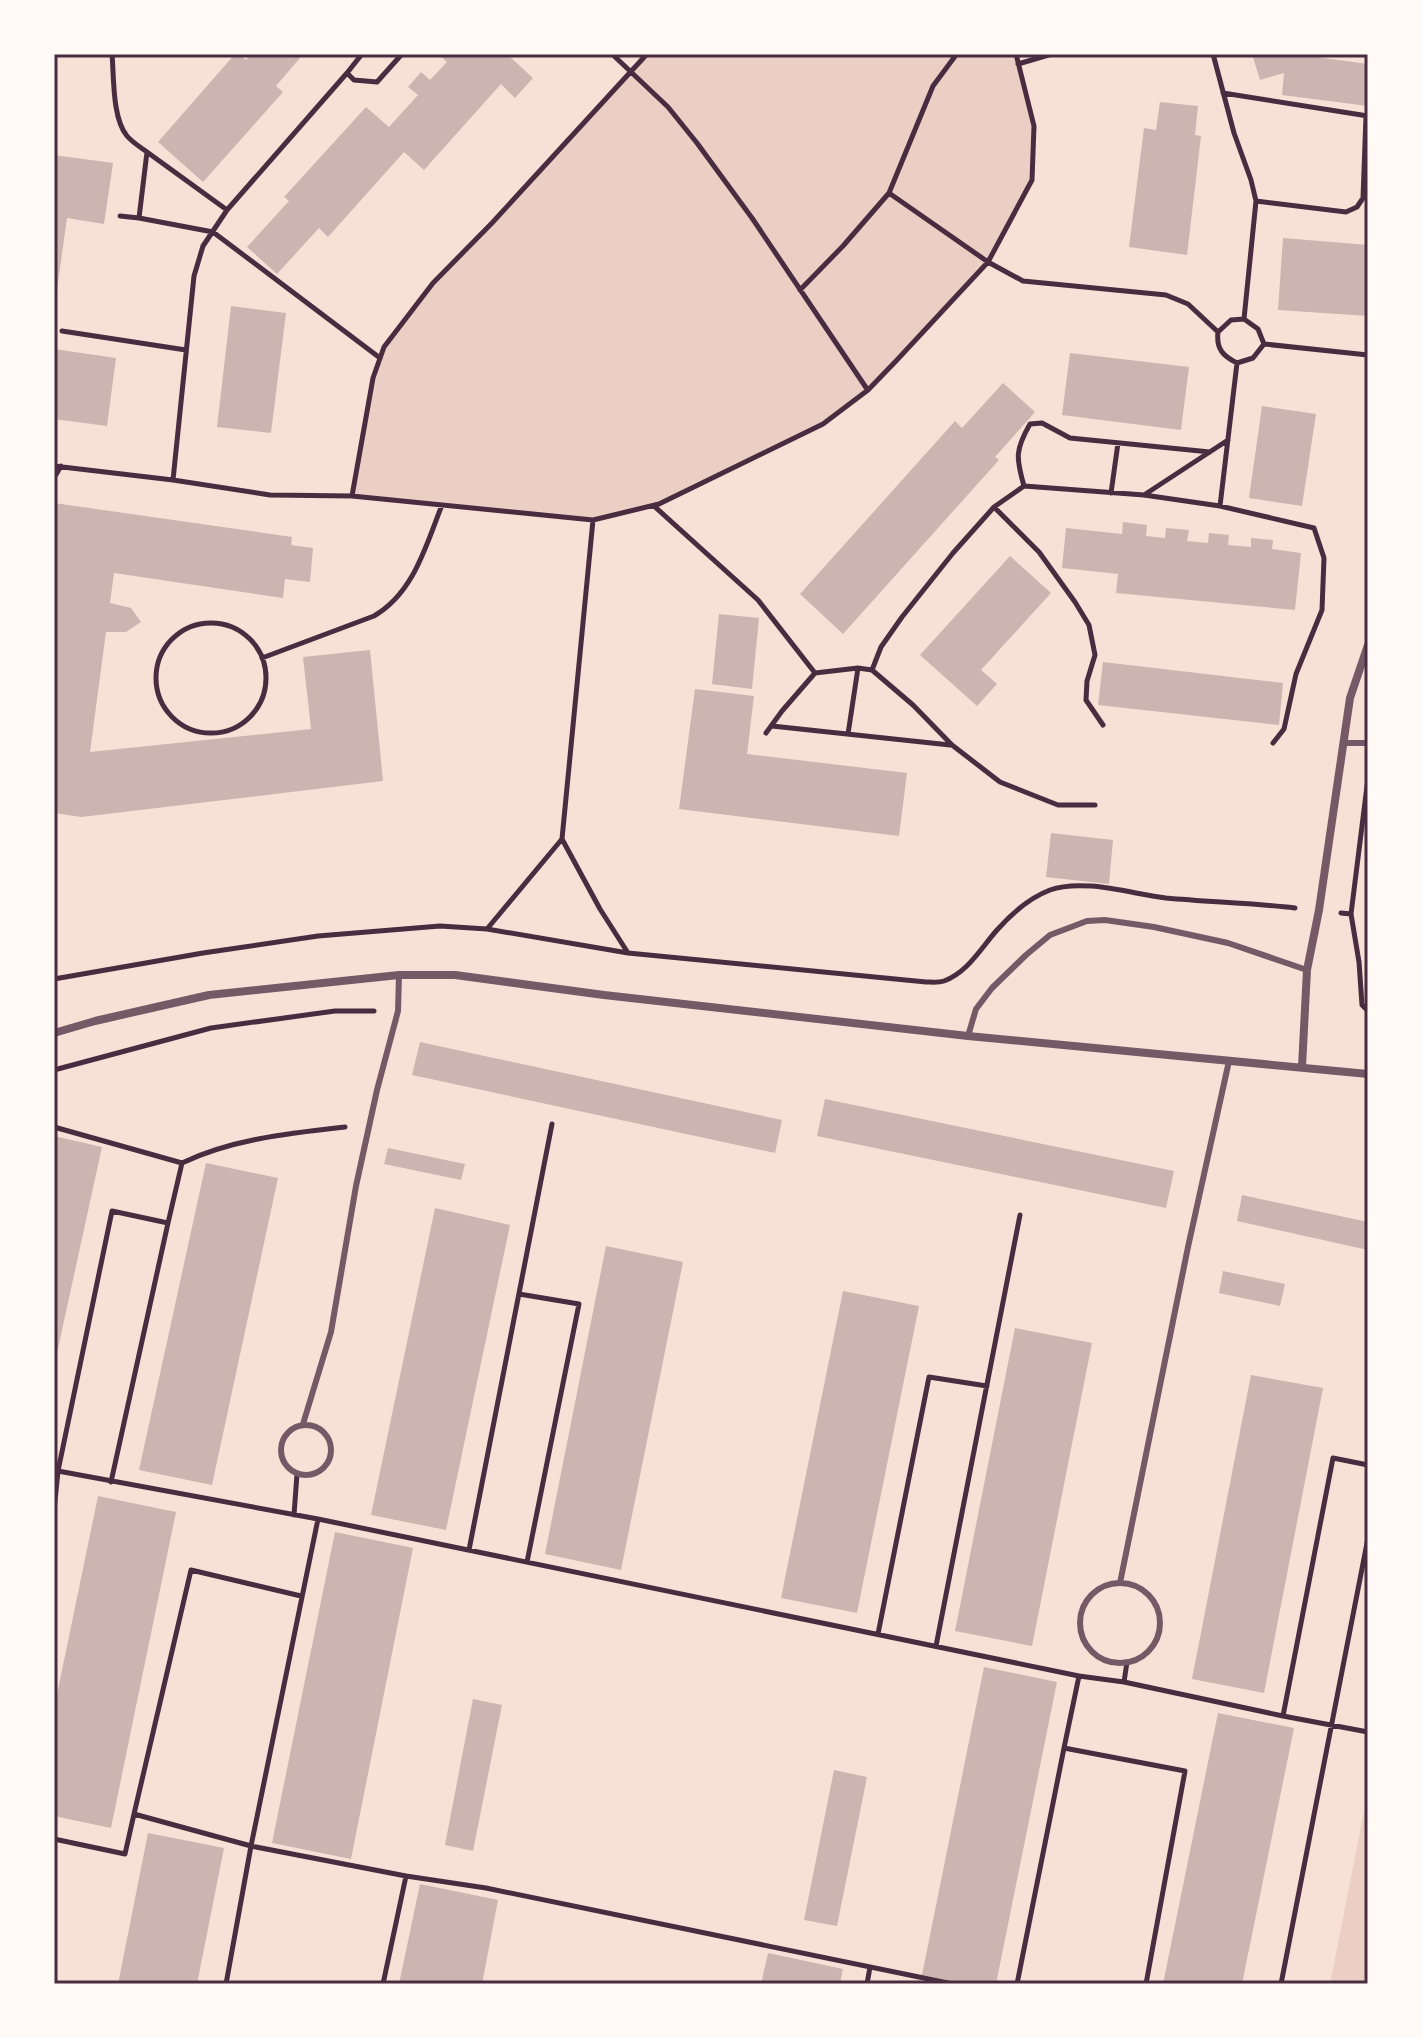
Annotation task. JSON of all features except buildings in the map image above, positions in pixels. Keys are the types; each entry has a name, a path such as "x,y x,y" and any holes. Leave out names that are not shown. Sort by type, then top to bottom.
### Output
{"street":[{"path":"1302,1067 1307,970 1319,910 1350,698 1368,645"},
{"path":"54,1033 209,995 399,975 455,975 968,1036 1368,1074"}],"lane":[{"path":"1343,743 1368,743"},
{"path":"968,1036 976,1009 992,988 1026,955 1050,935 1087,921 1105,920 1154,927 1228,943 1307,970"},
{"path":"303,1424 331,1332 356,1186 398,1011 399,975"},
{"path":"1120,1583 1229,1061"},
{"path":"303,1424 319,1428 330,1441 327,1464 321,1471 305,1476 297,1474 284,1464 280,1447 288,1432 295,1427 303,1424"},
{"path":"1107,1585 1133,1585 1145,1591 1154,1600 1159,1612 1157,1638 1150,1649 1127,1662 1102,1658 1084,1639 1082,1613 1087,1601 1095,1591 1107,1585"}],"path":[{"path":"112,54 117,112 128,138 227,210"},
{"path":"173,480 194,276 203,246 227,210 362,54"},
{"path":"347,73 354,80 377,82 402,54"},
{"path":"612,54 668,107 697,143 752,218 868,390"},
{"path":"352,496 373,378 384,347 433,283 647,54"},
{"path":"800,290 889,193 933,86 955,54"},
{"path":"54,478 57,466 270,495 352,496 593,520 654,505 823,424 868,390 988,262 1032,180 1034,126 1016,54"},
{"path":"1018,64 1052,54"},
{"path":"1213,54 1256,201 1244,319"},
{"path":"1223,93 1367,116 1363,198 1357,207 1346,212 1256,201"},
{"path":"139,218 147,152"},
{"path":"889,193 988,262 1023,281 1166,295 1188,304 1218,332"},
{"path":"120,216 213,232 380,358"},
{"path":"1244,319 1258,329 1264,344 1253,358 1237,363 1224,357 1217,342 1218,332 1231,320 1244,319"},
{"path":"62,331 186,350"},
{"path":"1264,344 1368,355"},
{"path":"1220,506 1237,363"},
{"path":"1024,486 1017,463 1019,443 1030,424 1042,423 1070,438 1210,452"},
{"path":"1144,495 1228,440"},
{"path":"1111,493 1118,443"},
{"path":"872,670 881,647 953,553 994,507 1024,486 1144,495 1220,506 1314,528 1324,558 1322,610 1296,674 1284,729 1273,743"},
{"path":"262,658 374,616 387,608 401,594 420,560 442,505"},
{"path":"654,505 758,600 815,673"},
{"path":"994,507 1039,552 1089,625 1095,655 1087,681 1086,700 1103,725"},
{"path":"54,979 318,936 440,926 487,929 628,953 562,839 593,520"},
{"path":"201,624 220,624 238,630 253,642 262,658 266,675 264,693 257,709 245,722 229,730 212,734 194,731 178,723 166,711 158,695 155,677 159,658 169,642 183,630 201,624"},
{"path":"848,734 858,668"},
{"path":"766,733 815,673 858,668 872,670 913,705 952,745 1000,782 1058,805 1095,805"},
{"path":"772,726 952,745"},
{"path":"1351,914 1368,778"},
{"path":"487,929 562,839"},
{"path":"54,1070 211,1028 335,1011 398,1011"},
{"path":"469,1550 552,1124"},
{"path":"54,1127 182,1163 208,1151 246,1142 301,1132 370,1125"},
{"path":"111,1482 182,1163"},
{"path":"54,1510 58,1471 112,1211 168,1223"},
{"path":"936,1646 1020,1215"},
{"path":"519,1294 579,1304 527,1562"},
{"path":"878,1634 929,1377 987,1386"},
{"path":"1283,1716 1333,1458 1368,1465"},
{"path":"58,1471 318,1519 1079,1676 1124,1682 1368,1732"},
{"path":"294,1515 297,1474"},
{"path":"226,1984 318,1519"},
{"path":"1281,1984 1368,1538"},
{"path":"54,1839 125,1854 191,1570 301,1596"},
{"path":"1124,1682 1127,1662"},
{"path":"1017,1984 1079,1676"},
{"path":"1064,1748 1185,1771 1146,1984"},
{"path":"134,1814 251,1846 486,1888 953,1984"},
{"path":"383,1984 406,1876"},
{"path":"867,1984 870,1967"}],"shaded area":[{"path":"647,54 1016,54 1034,126 1032,180 988,262 868,390 823,424 654,505 593,520 352,496 373,378 384,347 433,283"},
{"path":"1368,1791 1368,1984 1330,1984"}]}
